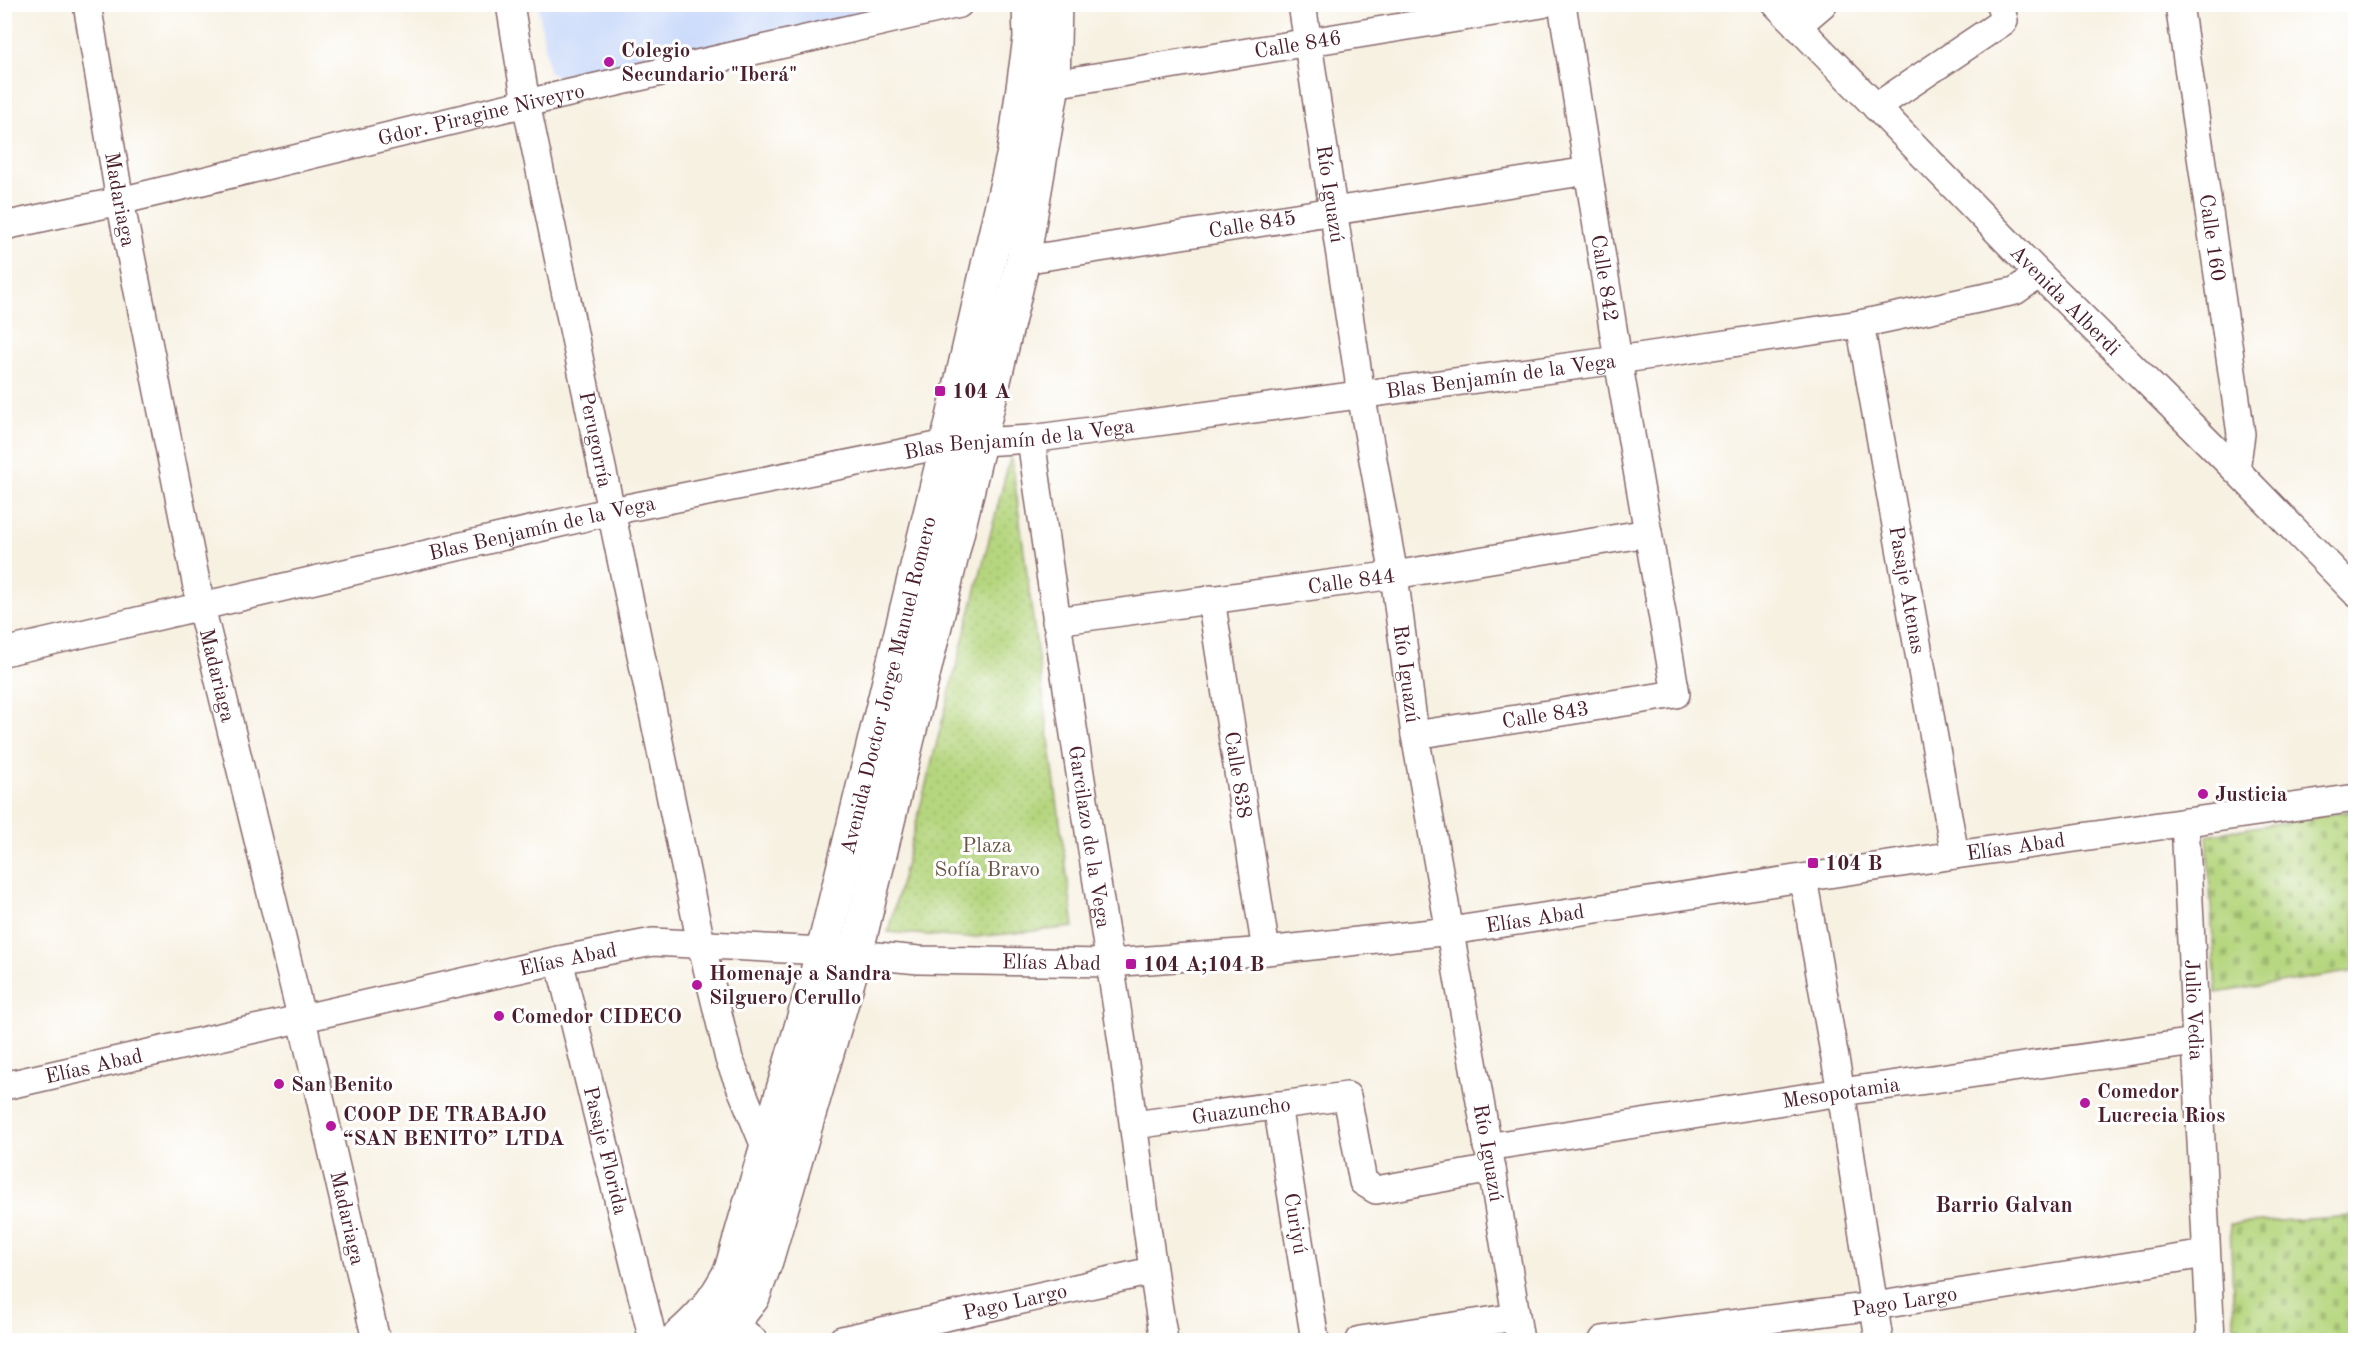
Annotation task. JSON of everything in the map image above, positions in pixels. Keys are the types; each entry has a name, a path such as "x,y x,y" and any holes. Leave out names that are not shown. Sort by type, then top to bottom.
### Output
{"main road":[{"name":"Avenida Doctor Jorge Manuel Romero","path":"729,1326 732,1270 823,951 947,444 1014,152 1030,38 1029,4"},
{"name":"Avenida Doctor Jorge Manuel Romero","path":"729,1326 753,1297 766,1261 856,954 1023,260 1053,84 1055,4"},
{"name":"Avenida Doctor Jorge Manuel Romero","path":"675,1341 694,1324 729,1326"}],"street":[{"name":"Madariaga","path":"87,4 120,201 201,607 302,1020 376,1341"},
{"name":"Perugorría","path":"510,4 526,103 701,943 729,1059 766,1149"},
{"name":"Gdor. Piragine Niveyro","path":"4,226 120,201 526,103 958,4"},
{"name":"Río Iguazú","path":"1302,4 1361,394 1394,575 1415,735 1518,1329"},
{"name":"Calle 846","path":"1053,84 1542,4"},
{"name":"Calle 842","path":"1562,4 1618,360 1677,694"},
{"name":"Avenida Alberdi","path":"1776,4 2355,593"},
{"path":"1797,26 1823,4"},
{"path":"1876,107 2004,21 2000,4"},
{"name":"Calle 160","path":"2179,4 2241,434 2236,470"},
{"name":"Calle 845","path":"1023,260 1588,171"},
{"name":"Blas Benjamín de la Vega","path":"4,652 612,511 947,444 1031,439 1618,360 1860,324 2015,291 2039,274"},
{"name":"Pasaje Atenas","path":"1860,324 1955,855"},
{"name":"Garcilazo de la Vega","path":"1031,439 1056,621 1134,1125 1152,1271 1164,1341"},
{"name":"Calle 844","path":"1056,621 1394,575 1648,533"},
{"name":"Calle 838","path":"1211,599 1266,951"},
{"name":"Calle 843","path":"1415,735 1677,694"},
{"name":"Elías Abad","path":"4,1086 559,960 653,942 823,951 919,960 1110,963 1266,951 1450,930 2355,798"},
{"name":"Julio Vedia","path":"2184,822 2211,1341"},
{"path":"1803,878 1841,1092 1879,1341"},
{"name":"Pasaje Florida","path":"559,960 653,1341"},
{"name":"Mesopotamia","path":"1363,1182 1376,1190 1490,1158 1841,1092 2196,1042"},
{"name":"Guazuncho","path":"1134,1125 1347,1096 1363,1182"},
{"name":"Curiyú","path":"1277,1105 1315,1341"},
{"name":"Pago Largo","path":"1603,1341 1874,1306 2206,1254"},
{"name":"Pago Largo","path":"842,1341 1152,1271"},
{"path":"1360,1341 1518,1329"}],"shaded area":[{"path":"538,5 906,5 568,79 549,73"}],"green space":[{"name":"Plaza Sofía Bravo","path":"1011,454 1074,927 965,938 888,932"},
{"path":"2355,810 2355,971 2216,993 2207,835"},
{"path":"2355,1216 2355,1340 2235,1340 2230,1224"}],"place":[{"name":"Colegio Secundario \"Iberá\"","path":"609,62"},
{"name":"104 A","path":"940,391"},
{"name":"Justicia","path":"2203,794"},
{"name":"104 B","path":"1813,863"},
{"name":"104 A;104 B","path":"1131,964"},
{"name":"Homenaje a Sandra Silguero Cerullo","path":"697,985"},
{"name":"Comedor CIDECO","path":"499,1016"},
{"name":"San Benito","path":"279,1084"},
{"name":"Comedor Lucrecia Rios","path":"2085,1103"},
{"name":"COOP DE TRABAJO “SAN BENITO” LTDA","path":"331,1126"}],"district":[{"name":"Barrio Galvan","path":"2004,1204"}]}
